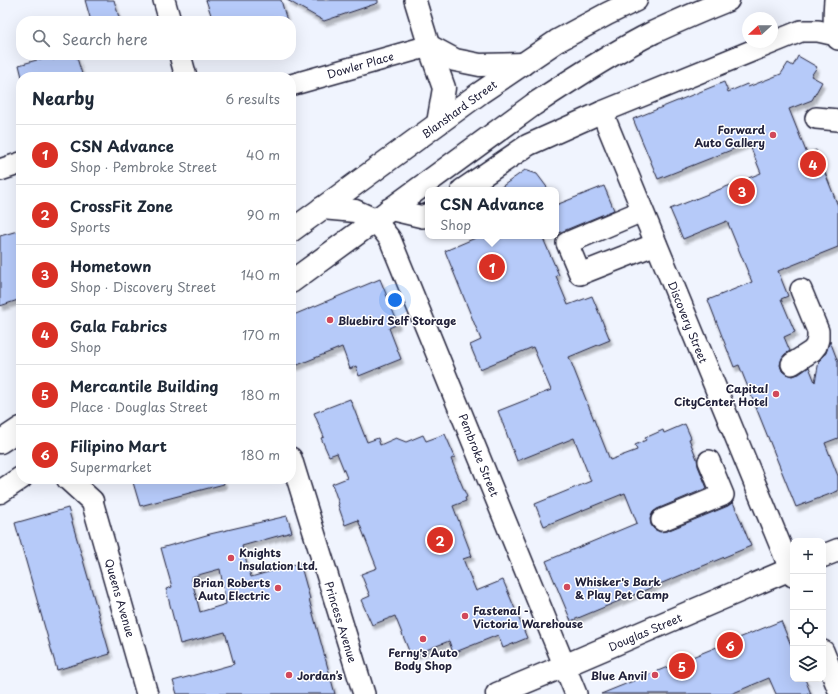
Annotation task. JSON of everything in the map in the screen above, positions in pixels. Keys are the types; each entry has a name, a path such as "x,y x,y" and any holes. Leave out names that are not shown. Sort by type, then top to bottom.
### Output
{"main road":[{"name":"Blanshard Street","path":"296,227 438,123 523,64 558,41 636,0"},
{"path":"296,278 382,214 565,83 611,55 654,33 728,0"},
{"path":"429,46 455,60 480,65 523,64"},
{"path":"429,46 444,88 438,123"},
{"path":"322,208 382,214"},
{"path":"0,442 16,431"},
{"path":"0,492 16,481"},
{"path":"73,484 92,501"},
{"path":"92,501 93,484"},
{"path":"826,555 838,550"},
{"name":"Douglas Street","path":"497,694 790,572"}],"street":[{"path":"164,0 169,16"},
{"path":"415,0 429,46"},
{"path":"466,187 528,145 602,112 801,31 818,31 837,37 834,21 834,0"},
{"name":"Dowler Place","path":"296,84 429,46"},
{"path":"181,60 185,72"},
{"name":"Discovery Street","path":"602,112 748,468 790,566"},
{"path":"816,118 838,120"},
{"path":"0,170 16,165"},
{"path":"642,211 567,243 574,262 580,274 656,244"},
{"path":"382,214 423,217 425,216"},
{"name":"Pembroke Street","path":"382,214 390,239 576,694"},
{"path":"792,364 812,351 816,346 818,339 818,332 801,290"},
{"path":"662,520 723,495 713,470 748,468"},
{"name":"Princess Avenue","path":"296,474 364,694"},
{"name":"Queens Avenue","path":"92,501 147,694"},
{"path":"826,658 838,688"}],"building":[{"path":"85,0 114,0 119,16 90,16"},
{"path":"206,0 281,0 286,16 211,16"},
{"path":"287,0 378,0 378,3 324,21"},
{"path":"798,56 817,67 811,76 822,82 812,100 789,109 807,154 816,150 838,206 838,247 778,271 788,296 781,299 795,332 784,337 790,351 782,358 780,365 782,371 792,376 799,374 809,367 815,382 819,361 826,353 830,341 838,362 838,438 825,443 838,476 838,491 796,507 739,365 734,367 708,300 752,282 727,221 683,239 670,209 761,173 749,143 658,179 633,119 724,82 728,92 747,84 748,87 781,74 788,63 793,66"},
{"path":"37,60 78,60 81,72 21,72 19,65"},
{"path":"525,170 537,174 547,187 501,187"},
{"path":"604,186 614,210 559,233 559,204"},
{"path":"16,231 16,301 0,306 0,236"},
{"path":"473,239 543,239 559,275 556,276 568,305 592,296 610,340 569,357 610,460 637,450 635,445 646,440 645,438 663,430 664,433 685,424 691,438 689,439 707,488 657,509 653,512 650,519 651,525 654,529 660,532 667,531 728,506 733,502 751,546 571,621 546,561 637,523 625,493 544,526 535,504 591,481 574,438 517,461 498,411 551,390 533,347 480,369 470,345 481,340 445,251"},
{"path":"380,279 398,324 389,328 401,359 359,376 356,366 350,369 342,347 296,366 296,314"},
{"path":"350,399 367,442 378,438 380,445 396,438 406,442 423,435 426,441 445,434 455,457 451,459 467,497 465,498 466,501 453,506 472,556 463,559 476,591 503,580 527,638 503,648 498,635 453,653 449,641 411,656 395,616 372,625 361,600 370,596 361,574 377,568 358,520 345,525 332,484 347,478 337,453 329,456 321,438 324,437 314,413"},
{"path":"133,484 224,484 140,506"},
{"path":"68,508 110,654 57,670 15,523"},
{"path":"287,516 292,532 242,546 251,577 300,563 335,694 177,694 173,681 234,664 225,632 180,644 166,589 172,587 161,548 210,534","holes":["220,569 226,604 200,612 191,577"]},
{"path":"781,621 790,643 790,682 806,682 811,694 776,694 769,678 731,694 601,694"}],"place":[{"name":"Forward Auto Gallery","path":"773,135"},
{"name":"Gala Fabrics","path":"813,164"},
{"name":"Hometown","path":"742,191"},
{"name":"CSN Advance","path":"492,267"},
{"name":"Bluebird Self Storage","path":"330,320"},
{"name":"Capital CityCenter Hotel","path":"776,394"},
{"name":"CrossFit Zone","path":"440,540"},
{"name":"Knights Insulation Ltd.","path":"231,558"},
{"name":"Whisker's Bark & Play Pet Camp","path":"567,587"},
{"name":"Brian Roberts Auto Electric","path":"278,588"},
{"name":"Fastenal - Victoria Warehouse","path":"465,616"},
{"name":"Ferny's Auto Body Shop","path":"423,639"},
{"name":"Filipino Mart","path":"730,645"},
{"name":"Mercantile Building","path":"682,666"},
{"name":"Jordan’s","path":"289,675"},
{"name":"Blue Anvil","path":"655,675"}]}
